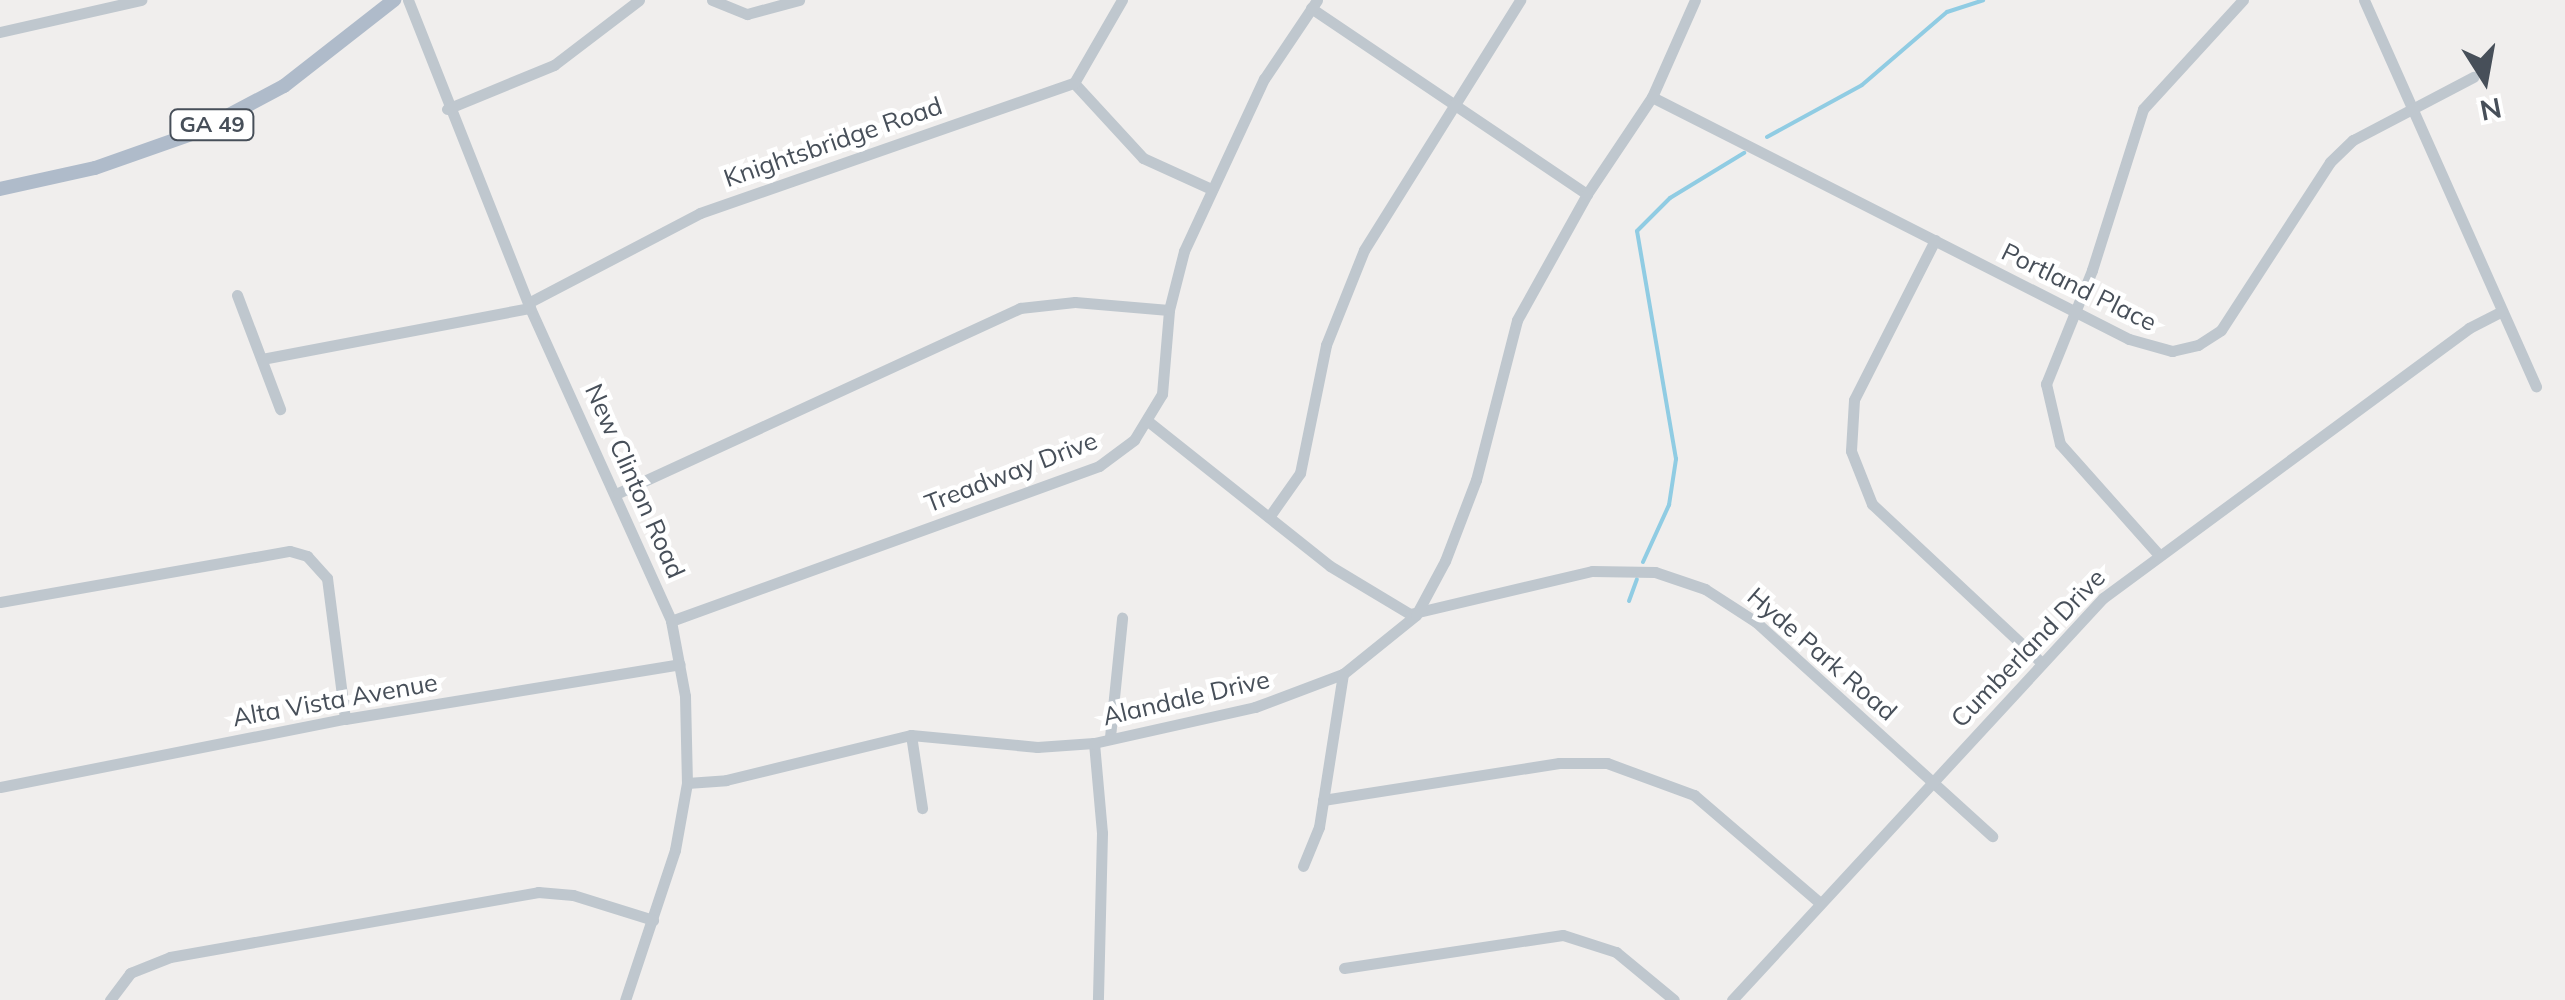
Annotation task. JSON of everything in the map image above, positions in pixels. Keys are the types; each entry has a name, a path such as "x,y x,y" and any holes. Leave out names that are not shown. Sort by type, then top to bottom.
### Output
{"main road":[{"name":"GA 49","path":"0,190 109,164 197,132 284,86 394,0"}],"street":[{"path":"0,32 141,0"},
{"name":"New Clinton Road","path":"408,0 447,109 529,306 618,493 671,621 680,664 686,783 653,920 625,1000"},
{"path":"447,109 554,65 639,0"},
{"path":"712,0 747,14 799,0"},
{"path":"1122,0 1074,83 1143,158 1211,188"},
{"path":"1269,517 1300,473 1326,345 1364,250 1520,0"},
{"name":"Alandale Drive","path":"686,783 726,780 911,735 1037,748 1094,743 1110,736 1255,707 1343,674 1416,615 1467,508 1512,333 1587,194 1652,97 1696,0"},
{"path":"2158,555 2074,463 2049,416 2051,358 2073,311 2143,109 2243,0"},
{"path":"2364,0 2536,386"},
{"path":"1314,4 1587,194"},
{"name":"Treadway Drive","path":"671,621 1099,466 1149,422 1166,373 1169,310 1184,250 1264,79 1314,4"},
{"name":"Portland Place","path":"1652,97 2153,350 2182,350 2206,341 2330,162 2368,128 2474,77"},
{"name":"Knightsbridge Road","path":"262,359 529,306 713,207 1074,83"},
{"path":"1935,240 1854,400 1851,452 1872,504 2040,662"},
{"path":"237,295 280,409"},
{"path":"618,493 1020,308 1075,302 1169,310"},
{"name":"Cumberland Drive","path":"1732,1000 2102,598 2469,328 2502,311"},
{"path":"1149,422 1375,597 1416,615"},
{"path":"0,602 290,552 307,556 327,578 345,719"},
{"name":"Hyde Park Road","path":"1416,615 1569,574 1628,569 1680,579 1756,622 1992,836"},
{"path":"1110,736 1122,618"},
{"name":"Alta Vista Avenue","path":"0,787 345,719 680,664"},
{"path":"1303,866 1323,800 1343,674"},
{"path":"911,735 922,808"},
{"path":"1094,743 1102,833 1098,1000"},
{"path":"1323,800 1559,763 1608,764 1694,795 1820,903"},
{"path":"110,1000 130,973 170,958 538,892 573,895 653,920"},
{"path":"1344,968 1564,935 1616,952 1674,1000"}],"waterway":[{"path":"1767,137 1862,85 1947,12 1983,0"},
{"path":"1643,562 1669,505 1676,459 1637,231 1670,198 1744,153"},
{"path":"1629,601 1637,579"}]}
